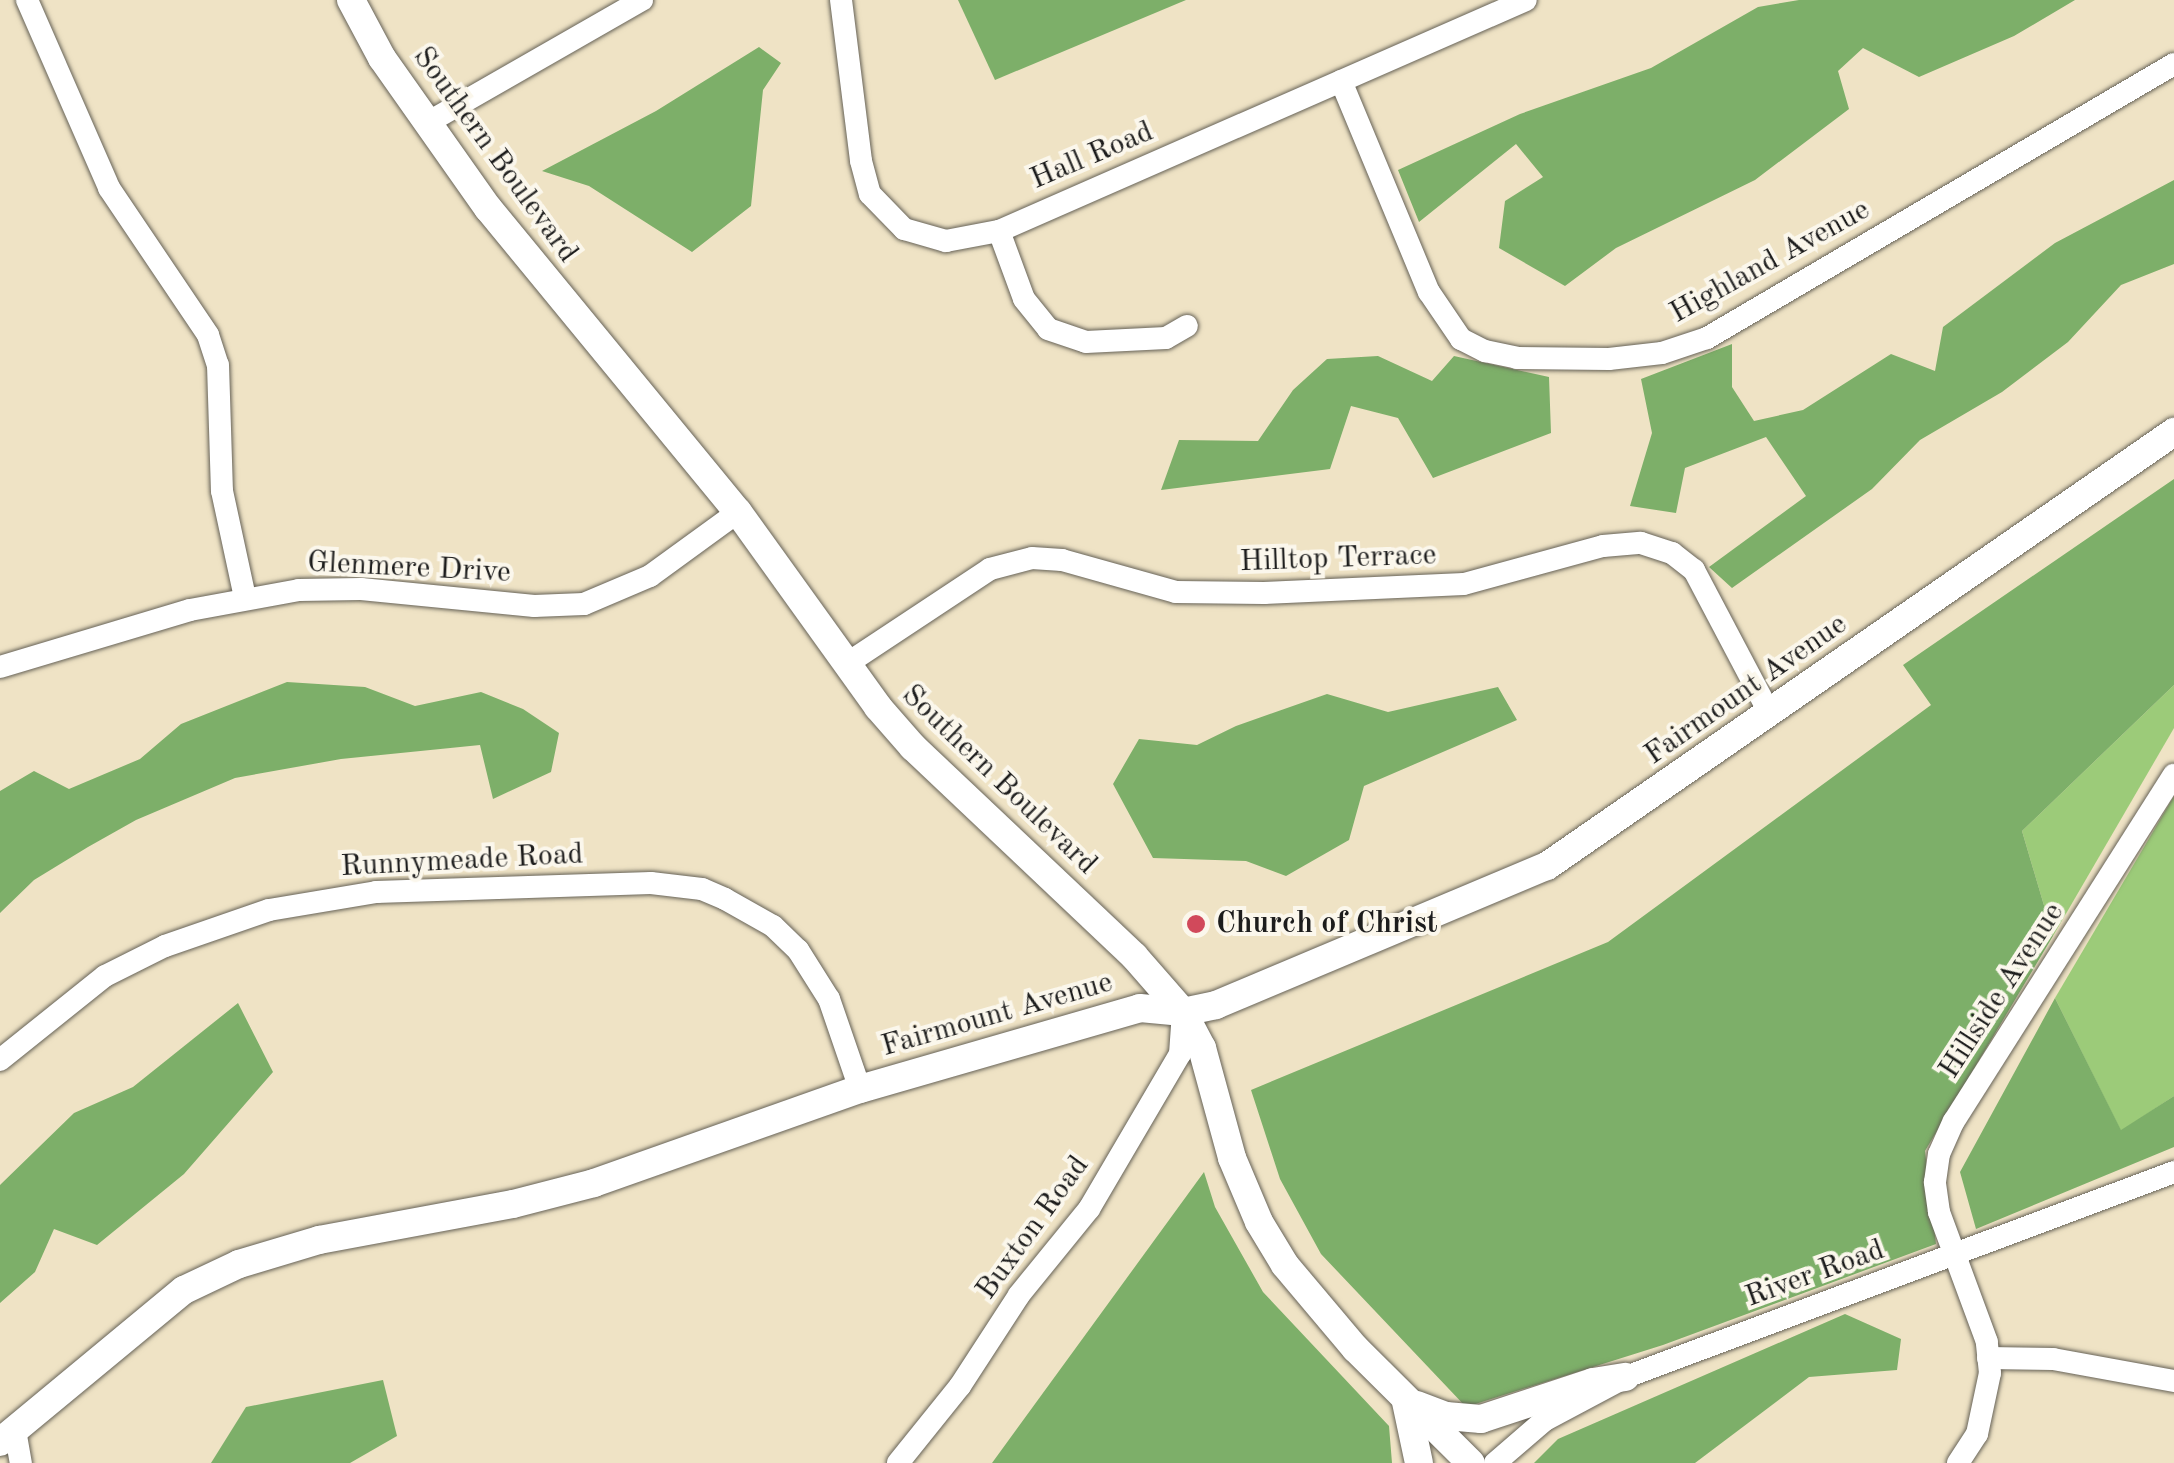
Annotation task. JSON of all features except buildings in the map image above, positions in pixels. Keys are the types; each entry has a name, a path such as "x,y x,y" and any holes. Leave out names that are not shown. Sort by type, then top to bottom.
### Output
{"main road":[{"name":"Southern Boulevard","path":"351,0 427,123 499,222 738,512 844,664 913,747 1134,956 1183,1012 1202,1048 1232,1158 1260,1222 1316,1305 1406,1402 1471,1463"},
{"name":"Fairmount Avenue","path":"8,1436 152,1315 210,1275 319,1240 500,1207 594,1183 860,1089 1140,1008 1183,1012 1216,1004 1547,866 2174,432"},
{"path":"1406,1402 1446,1416 1481,1419 1522,1410 1583,1385 1626,1378"},
{"path":"1406,1402 1419,1463"}],"street":[{"path":"27,0 110,188 208,335 218,365 222,491 245,597"},
{"path":"427,123 642,0"},
{"name":"Hall Road","path":"842,0 861,161 870,194 892,220 917,236 946,241 999,231 1526,0"},
{"name":"Highland Avenue","path":"1341,80 1429,292 1461,339 1484,352 1517,358 1609,359 1662,353 1707,338 2174,64"},
{"path":"999,231 1024,298 1048,329 1086,342 1166,338 1187,326"},
{"name":"Glenmere Drive","path":"0,667 245,597 361,589 534,606 584,604 650,576 738,512"},
{"name":"Hilltop Terrace","path":"844,664 990,569 1032,558 1062,560 1176,592 1264,594 1464,584 1603,546 1640,543 1672,553 1694,570 1770,712"},
{"name":"Hillside Avenue","path":"1988,1358 1956,1254 1945,1232 1935,1182 1946,1137 2174,775"},
{"name":"Runnymeade Road","path":"2,1056 105,976 165,946 270,910 376,892 651,883 702,889 725,898 773,926 798,950 828,998 860,1089"},
{"name":"Buxton Road","path":"898,1463 960,1386 1019,1295 1089,1209 1180,1054 1183,1012"},
{"name":"River Road","path":"1495,1463 1544,1420 1626,1378 2174,1172"},
{"path":"1958,1463 1983,1418 1988,1358 2054,1359 2174,1381"},
{"path":"8,1436 21,1463"}],"green space":[{"path":"958,0 1186,0 995,80"},
{"path":"1799,0 2075,0 2014,36 1919,77 1863,48 1838,71 1849,109 1755,180 1616,248 1565,286 1499,248 1505,201 1543,177 1516,144 1419,222 1398,170 1520,114 1651,68 1758,7"},
{"path":"759,47 781,63 763,90 751,206 692,252 589,186 542,171 656,111"},
{"path":"2174,180 2174,264 2121,285 2068,342 2002,392 1920,440 1872,489 1732,588 1709,567 1806,496 1766,437 1685,468 1676,513 1630,506 1652,433 1641,379 1732,344 1732,387 1754,421 1803,410 1891,354 1935,371 1943,327 2055,243"},
{"path":"1378,356 1432,381 1454,356 1549,377 1551,433 1433,478 1398,418 1351,406 1330,469 1161,490 1179,440 1258,441 1293,390 1327,359"},
{"path":"2174,479 2174,685 2022,831 2053,936 1925,1151 1936,1244 1663,1345 1466,1407 1321,1254 1280,1179 1251,1090 1608,942 1931,705 1903,665"},
{"path":"287,682 365,687 415,706 481,692 523,709 559,733 551,772 493,799 480,745 341,759 235,778 136,820 88,847 34,880 0,913 0,791 34,771 69,789 140,759 181,724"},
{"path":"2174,685 2174,728 2053,936 2022,831"},
{"path":"1498,687 1517,720 1364,786 1349,840 1286,876 1246,861 1153,858 1113,784 1139,739 1197,745 1236,726 1327,694 1388,712"},
{"path":"2174,796 2174,1096 2121,1131 2055,998"},
{"path":"2055,998 2121,1130 2174,1096 2174,1147 1976,1229 1960,1172"},
{"path":"238,1003 273,1072 184,1174 97,1245 54,1229 35,1272 0,1303 0,1185 74,1113 133,1087"},
{"path":"1204,1172 1215,1207 1263,1292 1389,1426 1392,1463 992,1463"},
{"path":"1845,1314 1901,1339 1897,1370 1809,1377 1695,1463 1534,1463 1558,1439"},
{"path":"383,1380 397,1436 350,1463 211,1463 246,1407"}],"place":[{"name":"Church of Christ","path":"1196,924"}]}
